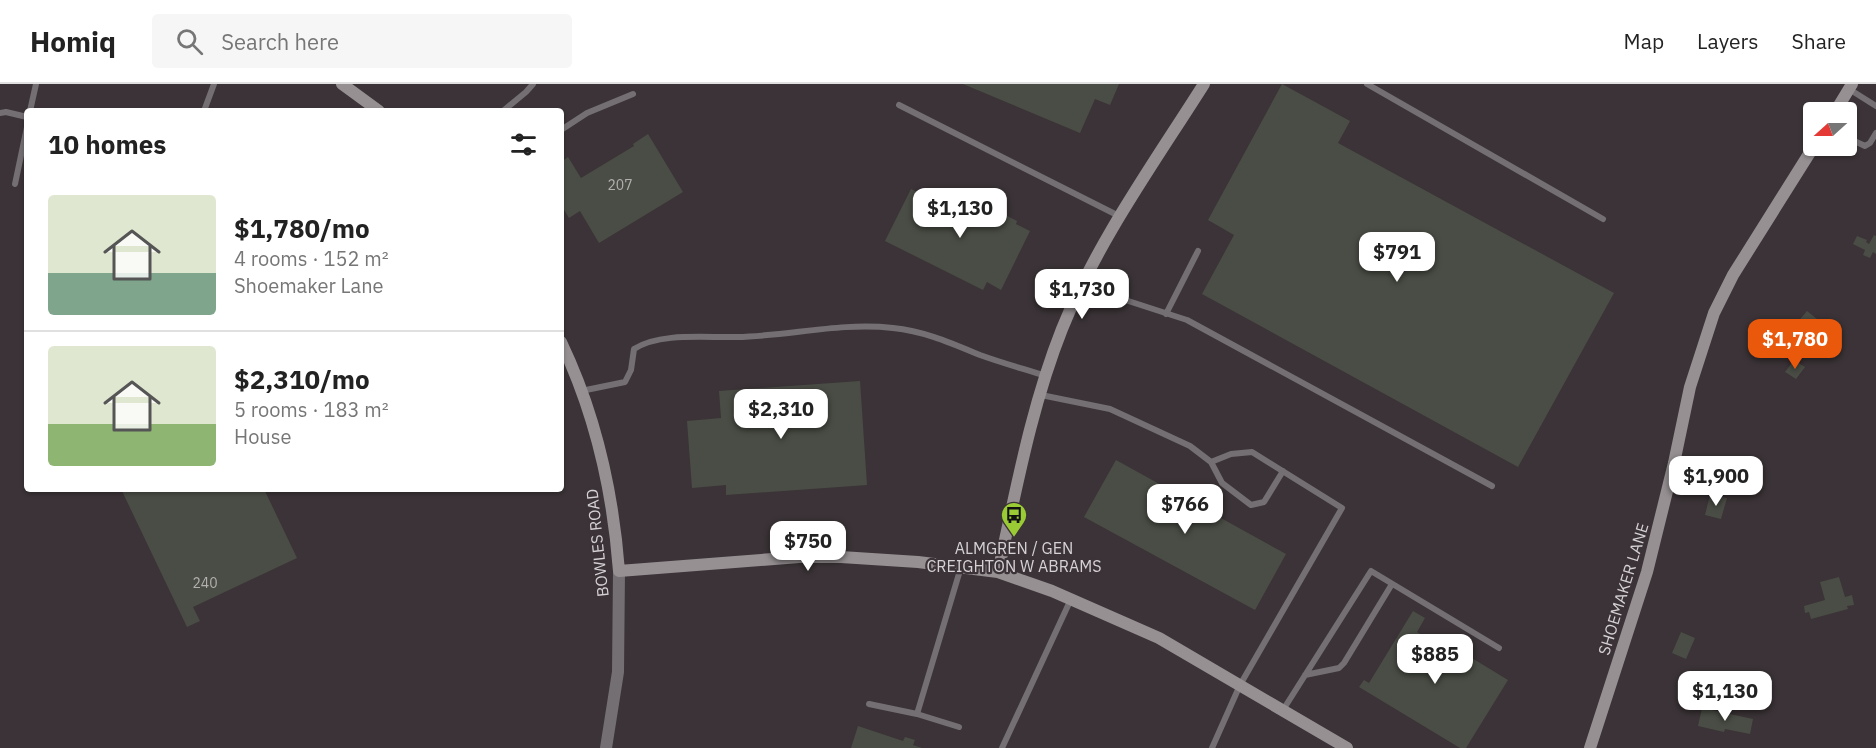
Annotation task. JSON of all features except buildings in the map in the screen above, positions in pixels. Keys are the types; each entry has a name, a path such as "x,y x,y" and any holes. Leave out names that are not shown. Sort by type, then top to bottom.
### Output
{"street":[{"path":"342,84 375,108"},
{"path":"998,572 1031,429 1062,329 1082,286 1120,217 1204,84"},
{"path":"1841,102 1850,87"},
{"name":"SHOEMAKER LANE","path":"1590,748 1647,572 1690,387 1714,313 1733,274 1808,156"},
{"name":"BOWLES ROAD","path":"564,349 581,391 607,479 614,520 619,571 618,672 606,748"},
{"path":"619,571 799,557 851,557 961,566 998,572 1071,598 1159,638 1347,748"}],"lane":[{"path":"31,108 36,84"},
{"path":"205,108 214,84"},
{"path":"507,108 533,84"},
{"path":"1367,84 1603,219"},
{"path":"1850,87 1876,106"},
{"path":"564,128 587,113 633,94"},
{"path":"899,105 1120,217"},
{"path":"0,113 6,112 24,116"},
{"path":"1857,142 1864,146 1870,143 1876,133"},
{"path":"15,184 24,141"},
{"path":"1167,314 1198,251"},
{"path":"1082,286 1187,320 1492,486"},
{"path":"581,391 625,382 631,370 634,349 642,343 660,339 746,337 854,326 894,328 938,337 982,355 1046,376"},
{"path":"1041,394 1110,409 1190,446 1211,462 1222,483 1251,505 1264,502 1283,471"},
{"path":"1211,462 1231,454 1252,452 1342,508 1240,685 1212,748"},
{"path":"917,714 961,566"},
{"path":"1283,711 1371,571 1498,648"},
{"path":"1305,675 1339,668 1344,663 1392,584"},
{"path":"1002,748 1071,598"},
{"path":"869,704 917,714 959,727"}],"place":[{"name":"ALMGREN / GEN CREIGHTON W ABRAMS","path":"1014,538"}]}
